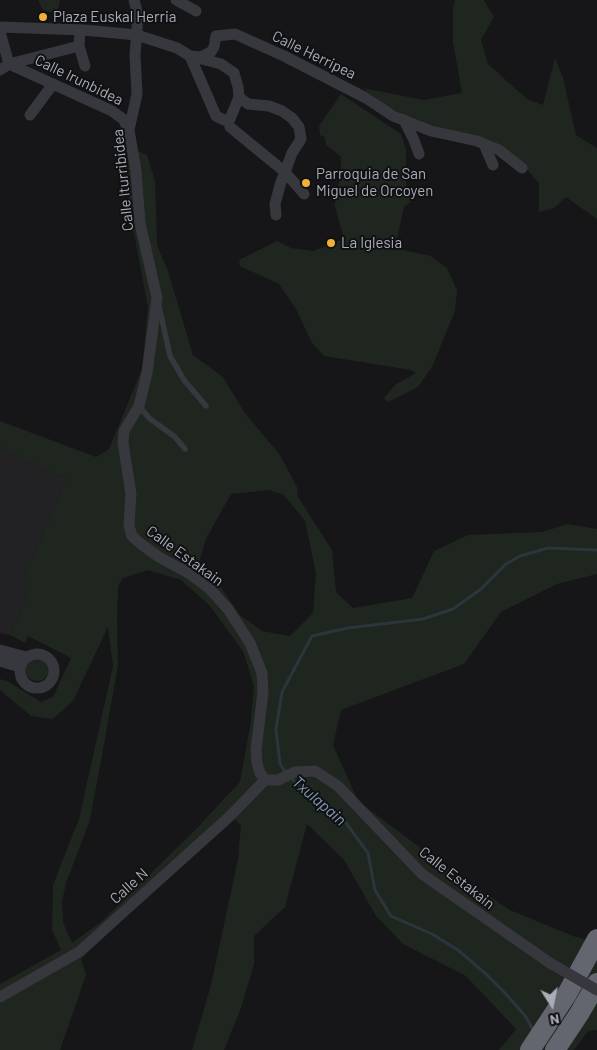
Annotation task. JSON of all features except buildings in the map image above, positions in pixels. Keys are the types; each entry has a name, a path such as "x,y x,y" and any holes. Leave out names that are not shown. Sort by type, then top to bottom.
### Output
{"highway":[{"path":"530,1050 566,994 597,939"},
{"path":"555,1050 597,983"}],"street":[{"name":"Calle Iturribidea","path":"134,0 138,14 135,56 137,94 130,130 136,171 140,223 158,298"},
{"path":"176,0 196,11"},
{"path":"0,26 137,35 177,48 190,56 221,64 234,73 238,87 239,97 228,122"},
{"path":"0,32 5,67 79,46 80,30"},
{"name":"Calle Herripea","path":"190,56 201,57 211,52 216,36 235,34 284,56 366,98 393,116 431,131 477,141 499,150 522,168"},
{"name":"Calle Irunbidea","path":"79,46 85,66"},
{"path":"190,56 216,116 228,122 285,172 304,194"},
{"name":"Calle Irunbidea","path":"5,67 53,84 112,111 123,118 130,130"},
{"path":"30,115 53,84"},
{"path":"239,97 248,104 269,106 282,111 292,118 299,127 301,139 292,153 281,182 275,204 276,215"},
{"path":"404,120 419,154"},
{"path":"484,144 493,165"},
{"name":"Calle Estakain","path":"158,298 147,373 139,406 124,431 123,443 130,486 129,526 132,536 141,544 209,588 228,609 250,643 262,673 263,701 256,750 260,773 265,780 278,780 295,772 315,771 338,786 422,874 550,963 597,990"},
{"path":"0,650 23,662 0,661"},
{"name":"Calle N","path":"0,997 79,952 230,817 265,780"}],"lane":[{"path":"158,298 170,356 184,380 206,406"},
{"path":"139,406 149,418 160,424 185,449"}],"shaded area":[{"path":"38,0 60,0 57,14 43,10"},
{"path":"455,0 484,0 494,17 481,40 488,64 527,99 543,105 555,58 563,78 576,135 597,148 597,219 566,197 554,208 539,212 539,183 521,163 417,121 388,107 363,88 424,100 462,93 453,42 453,8"},
{"path":"341,94 401,134 406,149 406,185 413,200 404,207 395,248 431,256 447,268 457,290 455,311 432,367 418,387 388,402 384,398 396,384 416,373 411,370 324,356 312,343 296,309 279,284 240,266 239,260 277,241 291,248 313,251 344,239 335,206 335,194 341,177 341,157 326,145 325,137 320,135 319,126"},
{"path":"121,143 147,155 155,181 157,245 168,271 193,355 223,377 245,413 280,455 297,487 298,497 332,550 336,592 353,608 412,598 434,551 468,535 542,532 568,524 597,529 597,574 557,584 501,612 464,664 341,710 333,745 358,801 446,867 510,910 573,936 597,943 597,1030 588,1031 574,1050 499,1050 516,1029 466,976 403,944 376,916 344,860 307,824 285,907 254,936 254,964 240,1011 224,1050 192,1050 211,985 238,859 241,825 231,817 81,959 86,975 60,1050 0,1050 0,984 61,950 52,930 53,885 79,819 113,666 108,627 73,701 53,719 31,716 0,690 0,679 7,681 41,702 53,697 71,658 28,636 25,643 10,635 31,587 22,584 66,479 0,447 0,421 96,457 109,449 142,369 148,307 133,228","holes":["269,490 284,495 305,521 316,573 313,613 290,636 262,631 240,615 215,579 199,563 206,539 231,494","148,570 181,580 210,606 243,651 254,686 250,727 240,782 195,830 101,922 72,943 63,922 62,902 66,883 90,820 118,665 118,587 123,578"]},
{"path":"0,447 66,479 22,584 31,587 10,635 0,633"},
{"path":"37,657 45,661 49,669 45,677 37,681 29,677 25,669 29,661"}],"waterway":[{"name":"Txulapain","path":"534,1032 526,1017 506,994 458,950 432,934 391,916 375,890 368,853 346,823 300,787 280,764 276,729 282,692 312,636 348,628 423,619 453,609 481,589 506,564 520,556 548,548 597,550"}],"place":[{"name":"Plaza Euskal Herria","path":"43,17"},
{"name":"Parroquia de San Miguel de Orcoyen","path":"306,183"},
{"name":"La Iglesia","path":"331,243"}]}
